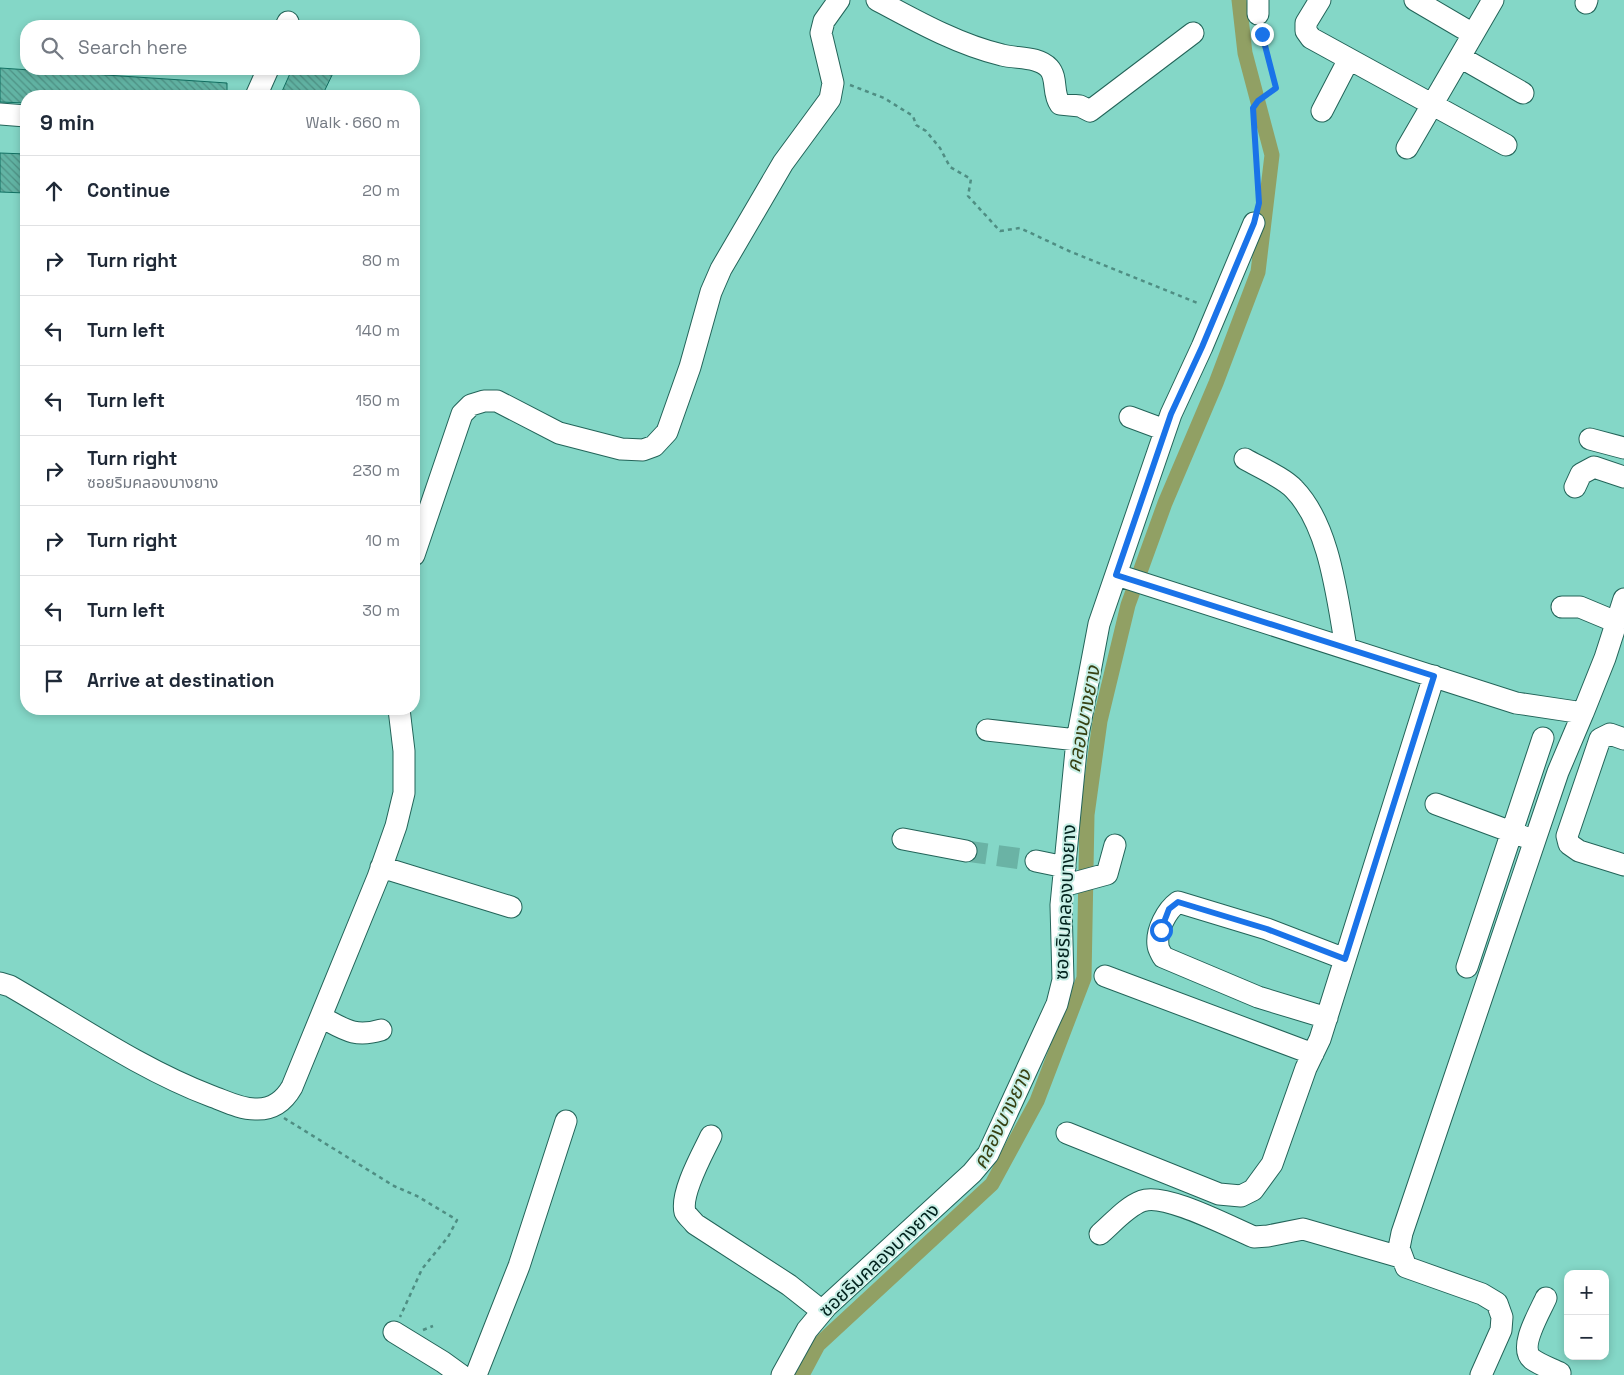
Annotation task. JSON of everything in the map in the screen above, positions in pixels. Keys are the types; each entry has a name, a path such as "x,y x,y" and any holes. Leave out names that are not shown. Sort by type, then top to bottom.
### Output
{"street":[{"path":"420,537 462,414 471,405 484,400 497,401 559,433 621,449 643,450 654,446 666,432 693,359 711,292 721,269 784,163 830,99 833,83 820,34 824,21 839,0"},
{"path":"877,0 975,46 1003,55 1029,59 1049,67 1054,75 1055,97 1060,104 1080,106 1090,111 1193,33"},
{"path":"1320,0 1306,23 1306,31 1312,38 1506,145"},
{"path":"1415,0 1473,34"},
{"path":"1407,148 1493,0"},
{"path":"1460,57 1523,93"},
{"path":"1322,111 1349,59"},
{"path":"259,90 265,75"},
{"path":"0,114 20,116"},
{"name":"ซอยริมคลองบางยาง","path":"782,1375 807,1330 822,1311 972,1173 988,1154 1057,1004 1063,980 1061,905 1069,879 1077,740 1098,624 1121,576 1165,430 1218,311 1254,223"},
{"path":"1130,416 1165,430"},
{"path":"1590,439 1624,448"},
{"path":"1245,459 1294,488 1310,511 1324,547 1346,647"},
{"path":"1574,487 1581,474 1594,467 1624,476"},
{"path":"1121,576 1516,702 1583,713"},
{"path":"1481,1375 1501,1330 1502,1317 1497,1303 1482,1294 1406,1268 1398,1248 1558,772 1583,713 1624,599"},
{"path":"1562,607 1580,607 1616,622"},
{"path":"1067,1133 1219,1194 1241,1196 1253,1190 1272,1164 1327,1018 1434,676"},
{"path":"0,982 10,986 171,1081 232,1104 254,1109 268,1108 281,1102 292,1088 396,826 404,793 404,751 400,715"},
{"path":"986,730 1077,740"},
{"path":"1624,739 1610,734 1600,739 1567,836 1569,844 1578,851 1624,865"},
{"path":"1467,967 1543,738"},
{"path":"1436,804 1535,840"},
{"path":"903,839 966,850"},
{"path":"1036,861 1069,879 1103,877 1110,870 1115,845"},
{"path":"381,867 511,907"},
{"path":"1327,1018 1258,997 1163,957 1158,946 1161,930 1169,909 1178,902 1267,929 1345,959"},
{"path":"1105,976 1317,1046"},
{"path":"321,1017 351,1032 364,1035 381,1030"},
{"path":"476,1375 519,1266 566,1121"},
{"path":"711,1136 699,1160 684,1201 686,1214 695,1224 789,1285 822,1311"},
{"path":"1100,1234 1132,1206 1156,1198 1254,1237 1303,1229 1400,1257"},
{"path":"1546,1298 1527,1342 1527,1351 1532,1358 1560,1373"},
{"path":"394,1332 461,1375"}],"path":[{"path":"1254,223 1259,203 1253,108 1262,98 1276,88 1258,7"},
{"path":"833,83 853,85 867,90 913,116 916,125 926,131 940,148 950,167 971,179 968,196 1000,231 1020,228 1069,251 1218,311"},
{"path":"268,1108 394,1186 417,1196 457,1220 448,1237 422,1269 394,1332"}],"building":[{"path":"0,68 20,69 20,75 106,75 227,83 227,90 20,90 20,103 0,102"},
{"path":"289,75 332,75 325,90 283,90"},
{"path":"0,153 20,154 20,193 0,192"}],"waterway":[{"name":"คลองบางยาง","path":"802,1375 818,1345 992,1184 1037,1101 1084,978 1087,815 1100,721 1128,605 1165,503 1216,383 1258,272 1272,155 1245,53 1239,0"}],"tunnel":[{"path":"966,851 1036,861"}],"route":[{"path":"1161,930 1169,909 1178,902 1267,929 1345,959 1434,676 1116,575 1145,485 1171,414 1243,253 1254,223 1259,203 1253,108 1258,101 1276,88 1262,34"}]}
